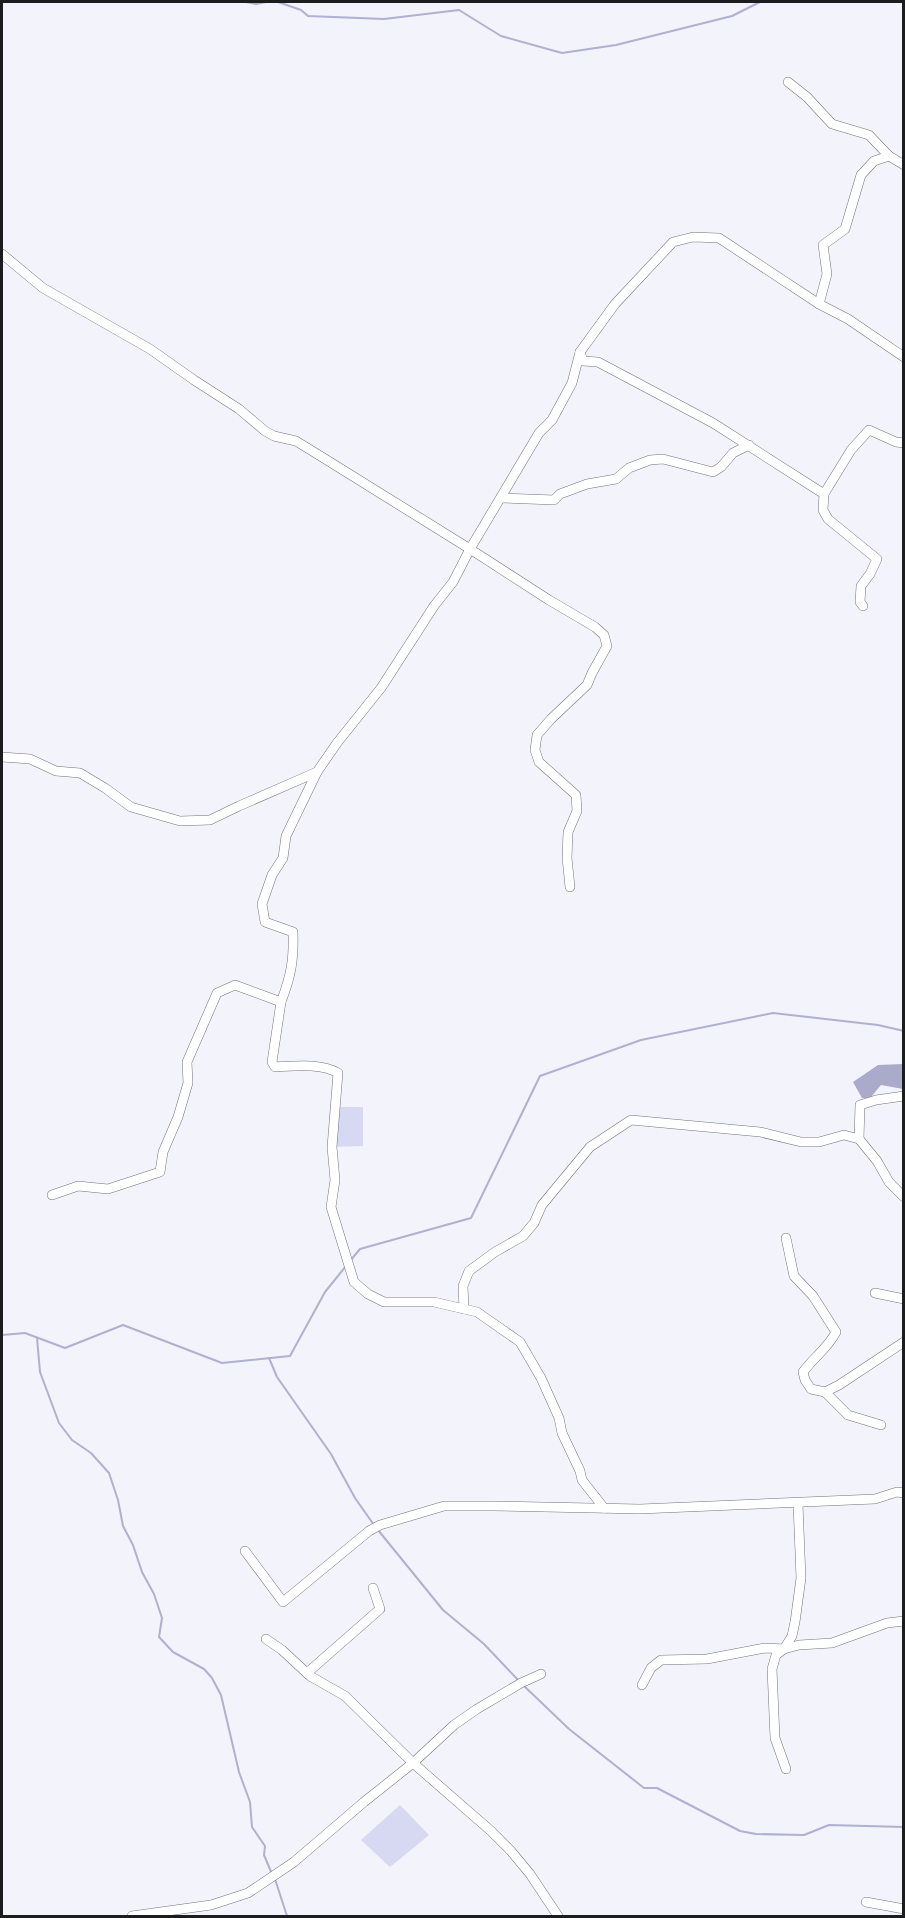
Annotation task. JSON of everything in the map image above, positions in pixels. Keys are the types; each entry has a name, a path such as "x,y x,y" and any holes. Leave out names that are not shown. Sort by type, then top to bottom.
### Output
{"street":[{"path":"788,82 807,97 832,124 869,135 889,156 903,165"},
{"path":"819,304 827,274 823,245 845,229 861,176 874,161 889,156"},
{"path":"604,1509 582,1480 562,1433 559,1418 541,1378 520,1342 477,1312 434,1302 384,1302 368,1294 354,1282 331,1207 335,1180 332,1147 338,1073 332,1069 300,1066 275,1067 272,1062 280,1002 290,979 294,956 293,932 265,922 262,904 272,875 283,858 286,836 317,772 381,688 434,606 453,582 539,433 552,420 572,383 580,352 615,304 673,242 693,237 719,238 819,304 848,319 903,357"},
{"path":"2,254 43,288 150,349 239,409 265,431 274,436 296,441 595,627 604,635 607,646 587,685 537,735 535,750 539,762 576,795 577,811 568,832 567,858 570,887"},
{"path":"580,352 583,361 598,362 713,423 824,494"},
{"path":"863,606 860,602 861,586 877,560 828,519 823,510 824,494 851,450 869,430 903,444"},
{"path":"501,498 554,500 560,494 586,484 616,479 629,468 650,460 663,459 713,472 721,467 733,453 749,445"},
{"path":"2,757 30,759 56,771 80,773 130,807 180,821 210,820 317,772"},
{"path":"52,1195 78,1186 108,1189 160,1172 164,1152 188,1083 187,1062 217,993 235,985 280,1002"},
{"path":"859,1139 860,1105 903,1096"},
{"path":"464,1309 463,1286 469,1271 495,1252 523,1236 534,1223 542,1205 590,1147 631,1120 760,1132 801,1142 819,1142 844,1135 859,1139 903,1197"},
{"path":"786,1238 794,1276 813,1296 836,1332 830,1344 811,1361 804,1372 805,1380 811,1389 825,1392 848,1415 881,1425"},
{"path":"875,1293 903,1299"},
{"path":"825,1392 903,1342"},
{"path":"245,1551 283,1602 369,1531 380,1525 444,1506 640,1509 798,1504 876,1499 897,1492 903,1493"},
{"path":"786,1769 775,1738 772,1669 776,1655 784,1649 792,1636 801,1578 798,1504"},
{"path":"307,1673 380,1609 373,1588"},
{"path":"642,1684 651,1668 661,1660 707,1659 765,1648 784,1649 799,1645 832,1643 887,1623 903,1621"},
{"path":"266,1639 307,1673 345,1696 413,1763 475,1816 511,1851 530,1874 558,1917"},
{"path":"132,1917 211,1905 248,1893 274,1877 413,1763 454,1725 521,1683 541,1674"},
{"path":"866,1902 903,1909"}],"shaded area":[{"path":"903,1064 903,1089 881,1085 870,1098 862,1098 853,1082 878,1065"},
{"path":"332,1107 363,1107 363,1146 330,1147"},
{"path":"400,1805 429,1835 390,1867 361,1840"}],"waterway":[{"path":"246,2 256,4 266,2"},
{"path":"278,2 301,10 308,16 384,19 459,10 501,36 562,53 616,45 732,16 760,2"},
{"path":"350,1261 360,1249 471,1218 540,1076 641,1040 773,1013 878,1025 904,1031"},
{"path":"2,1335 25,1333 65,1348 123,1325 222,1363 290,1356 325,1292 346,1266"},
{"path":"37,1338 40,1372 59,1423 72,1440 91,1453 109,1473 118,1500 123,1526 154,1594 162,1618 159,1637 173,1652 204,1669 221,1695 239,1772 250,1802 252,1827 265,1846 264,1855 272,1874"},
{"path":"269,1358 277,1377 331,1454 355,1498 374,1525"},
{"path":"378,1530 443,1610 484,1644 519,1681"},
{"path":"523,1685 569,1729 644,1788 657,1788 740,1831 756,1834 804,1835 829,1825 904,1827"},
{"path":"275,1879 287,1916"}]}
